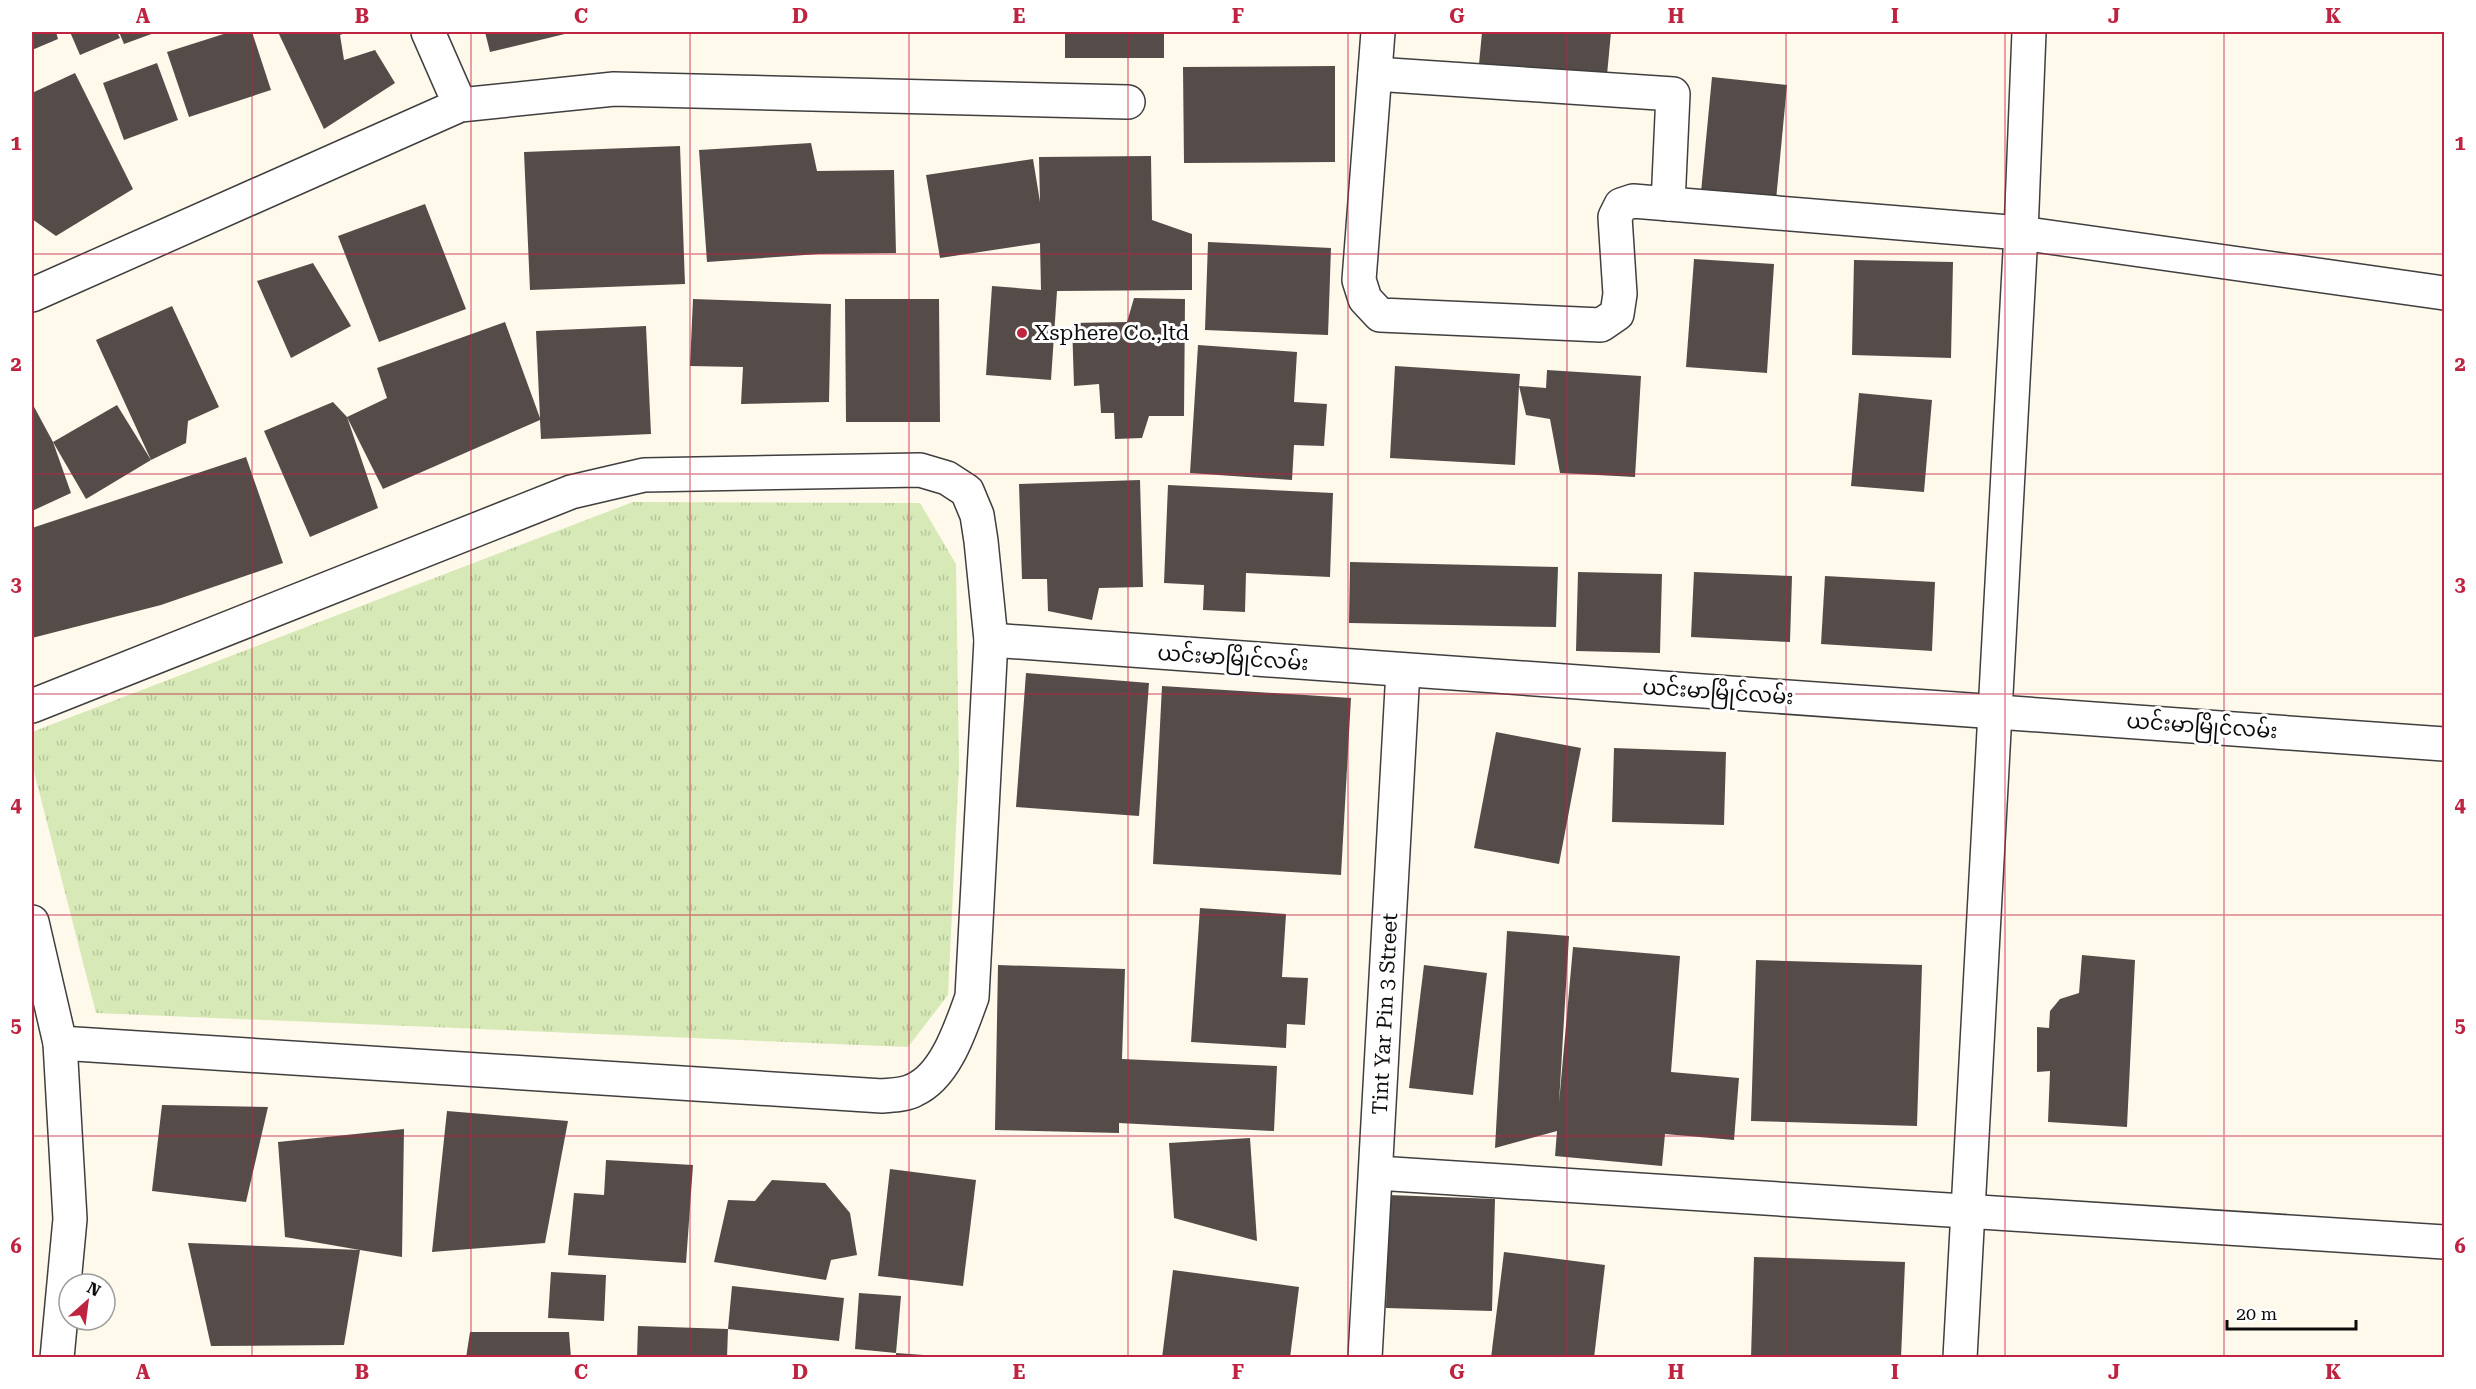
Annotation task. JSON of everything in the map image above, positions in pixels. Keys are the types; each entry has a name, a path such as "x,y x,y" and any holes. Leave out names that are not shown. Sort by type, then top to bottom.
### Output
{"street":[{"path":"428,32 460,105"},
{"path":"1378,32 1359,280 1365,299 1380,315 1601,325 1617,314 1620,294 1615,217 1620,206 1633,201 2021,233 2445,293"},
{"path":"1960,1358 2021,233 2029,32"},
{"path":"1375,74 1673,94 1668,204"},
{"path":"32,296 460,105 614,88 1128,102"},
{"path":"32,706 571,492 644,475 920,470 947,478 967,491 977,515 991,640 972,997 960,1032 929,1082 912,1091 882,1096 60,1043"},
{"name":"ယင်းမာမြိုင်လမ်း","path":"991,640 2445,744"},
{"name":"Tint Yar Pin 3 Street","path":"1365,1358 1403,670"},
{"path":"32,922 60,1043 69,1219 57,1358"},
{"path":"1377,1173 2445,1242"}],"green space":[{"path":"633,502 920,503 956,564 959,766 948,995 908,1047 96,1013 32,764 32,732"}],"building":[{"path":"32,32 56,32 58,39 32,50"},
{"path":"70,32 117,32 120,38 80,55"},
{"path":"119,32 157,32 124,44"},
{"path":"230,32 252,32 271,90 189,117 167,52"},
{"path":"278,32 347,32 340,35 344,60 375,50 395,83 324,129"},
{"path":"485,32 573,32 490,52"},
{"path":"1065,32 1164,32 1164,58 1065,58"},
{"path":"1482,32 1611,32 1607,75 1479,64"},
{"path":"157,63 178,120 124,140 103,83"},
{"path":"1335,66 1335,162 1184,163 1183,67"},
{"path":"75,73 133,189 56,236 32,219 32,93"},
{"path":"1712,77 1787,85 1776,200 1701,192"},
{"path":"811,143 817,171 894,170 896,253 819,254 707,262 699,150"},
{"path":"680,146 685,284 530,290 524,152"},
{"path":"1151,156 1152,220 1192,234 1192,290 1057,291 1051,380 986,375 992,286 1041,290 1040,243 940,258 926,175 1033,159 1040,202 1039,157"},
{"path":"425,204 466,309 379,342 338,236"},
{"path":"1208,242 1331,248 1328,335 1205,330"},
{"path":"1694,259 1774,264 1767,373 1686,367"},
{"path":"1854,260 1953,262 1951,358 1852,355"},
{"path":"313,263 351,326 291,358 257,281"},
{"path":"1134,298 1185,299 1184,416 1149,416 1142,438 1115,439 1114,413 1101,413 1099,384 1074,386 1072,323 1127,322"},
{"path":"693,299 831,304 829,402 741,404 743,367 690,366"},
{"path":"845,299 939,299 940,422 846,422"},
{"path":"172,306 219,407 188,421 186,443 151,460 96,340"},
{"path":"505,322 540,418 536,331 646,326 651,434 541,439 540,420 383,489 347,417 387,398 377,368"},
{"path":"1198,345 1297,352 1294,402 1327,404 1324,446 1294,445 1292,480 1190,473"},
{"path":"1395,366 1520,374 1515,465 1390,458"},
{"path":"1547,370 1641,376 1635,477 1560,473 1550,419 1526,415 1519,386 1546,388"},
{"path":"1859,393 1932,400 1924,492 1851,486"},
{"path":"333,402 347,417 378,508 310,537 264,431"},
{"path":"32,403 53,442 71,493 32,511"},
{"path":"117,405 151,460 86,499 53,442"},
{"path":"246,457 283,563 161,605 32,638 32,528"},
{"path":"1140,480 1143,587 1099,588 1092,620 1048,611 1047,579 1022,579 1019,484"},
{"path":"1168,485 1333,493 1330,577 1246,573 1245,612 1203,610 1204,585 1164,583"},
{"path":"1350,562 1558,567 1556,627 1349,623"},
{"path":"1578,572 1662,574 1660,653 1576,651"},
{"path":"1694,572 1792,576 1790,642 1691,637"},
{"path":"1825,576 1935,582 1932,651 1821,644"},
{"path":"1026,673 1149,683 1139,816 1016,807"},
{"path":"1162,686 1351,698 1341,875 1153,864"},
{"path":"1496,732 1581,748 1559,864 1474,848"},
{"path":"1614,748 1726,752 1724,825 1612,822"},
{"path":"1200,908 1286,914 1282,977 1308,978 1305,1025 1287,1024 1286,1048 1191,1042"},
{"path":"1507,931 1569,936 1559,1103 1573,947 1680,956 1671,1072 1739,1078 1734,1140 1665,1134 1662,1166 1555,1156 1557,1131 1495,1148"},
{"path":"2082,955 2135,960 2127,1127 2048,1122 2050,1071 2037,1072 2037,1027 2049,1028 2050,1011 2060,999 2079,993"},
{"path":"1756,960 1922,965 1917,1126 1751,1121"},
{"path":"998,965 1125,969 1122,1059 1277,1066 1274,1131 1119,1123 1119,1133 995,1130"},
{"path":"1424,965 1487,973 1473,1095 1409,1088"},
{"path":"162,1105 268,1107 246,1202 152,1191"},
{"path":"447,1111 568,1121 545,1243 432,1252"},
{"path":"404,1129 402,1257 285,1237 278,1142"},
{"path":"1250,1138 1257,1241 1174,1218 1169,1143"},
{"path":"606,1160 693,1165 686,1263 568,1255 574,1193 604,1195"},
{"path":"890,1169 976,1180 963,1286 878,1276"},
{"path":"772,1180 825,1183 850,1213 857,1255 831,1260 826,1280 714,1262 728,1200 755,1201"},
{"path":"1389,1195 1495,1199 1492,1311 1386,1308"},
{"path":"188,1243 360,1250 344,1345 211,1346"},
{"path":"1504,1252 1605,1265 1594,1358 1491,1358"},
{"path":"1754,1257 1905,1262 1901,1358 1751,1358"},
{"path":"1173,1270 1299,1287 1290,1358 1162,1358"},
{"path":"551,1272 606,1275 604,1321 548,1318"},
{"path":"732,1286 844,1298 839,1341 728,1329"},
{"path":"859,1293 901,1296 896,1353 855,1349"},
{"path":"638,1326 728,1329 727,1358 637,1358"},
{"path":"470,1332 569,1332 571,1358 466,1358"},
{"path":"896,1353 937,1356 937,1358 896,1358"}],"place":[{"name":"Xsphere Co.,ltd","path":"1022,333"}]}
